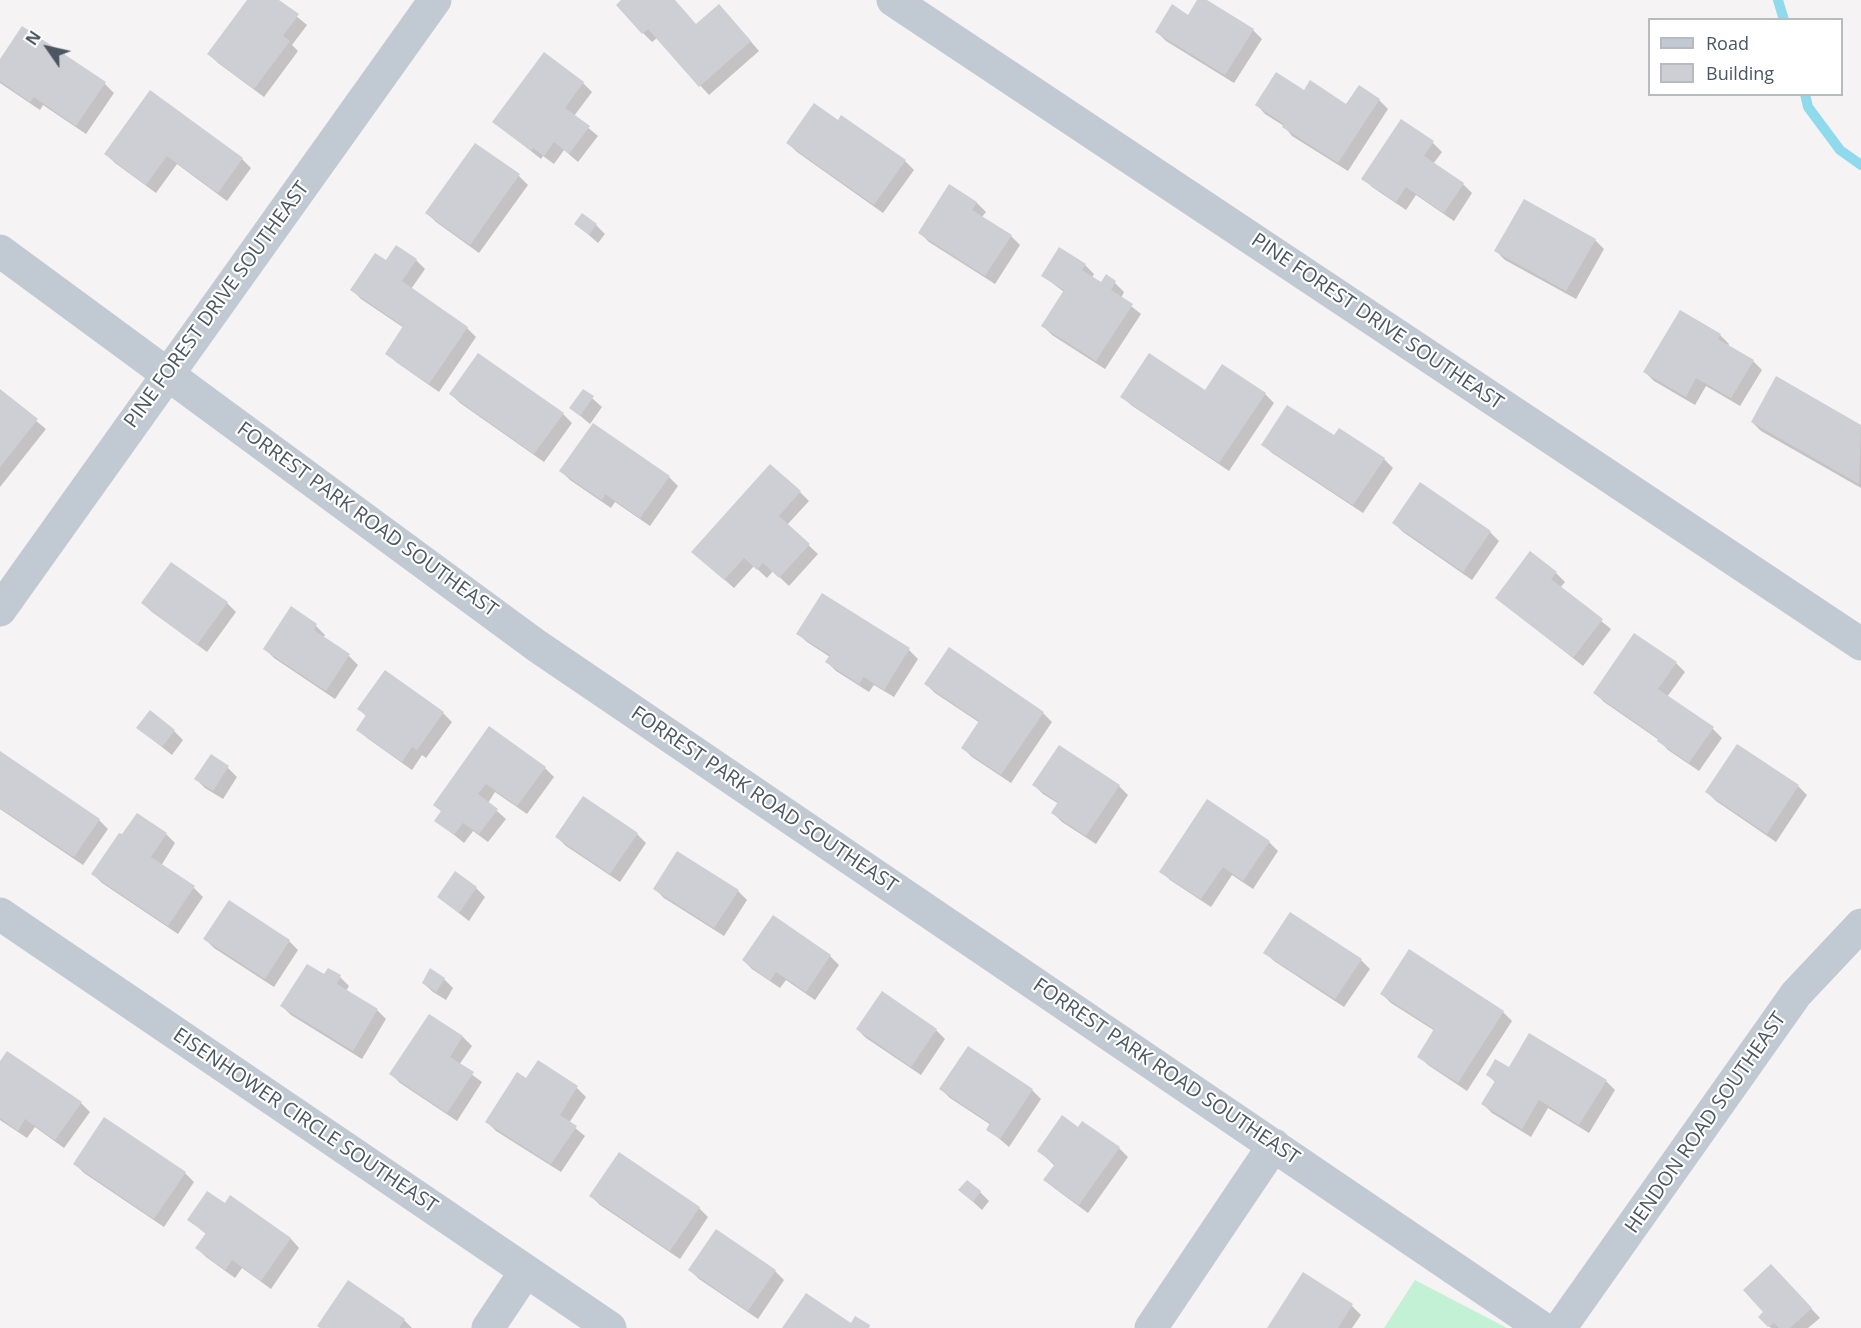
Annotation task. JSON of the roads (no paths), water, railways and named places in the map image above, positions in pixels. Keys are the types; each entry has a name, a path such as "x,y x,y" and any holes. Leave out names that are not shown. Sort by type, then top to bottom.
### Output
{"street":[{"name":"PINE FOREST DRIVE SOUTHEAST","path":"0,610 435,0"},
{"name":"PINE FOREST DRIVE SOUTHEAST","path":"893,0 1861,644"},
{"name":"FORREST PARK ROAD SOUTHEAST","path":"0,251 537,646 1542,1328"},
{"name":"EISENHOWER CIRCLE SOUTHEAST","path":"0,914 610,1328"},
{"name":"HENDON ROAD SOUTHEAST","path":"1560,1328 1796,994 1861,925"},
{"path":"1151,1328 1274,1145"},
{"path":"488,1328 526,1271"}],"waterway":[{"path":"1778,0 1783,18"},
{"path":"1805,96 1808,107 1840,150 1861,165"}]}
